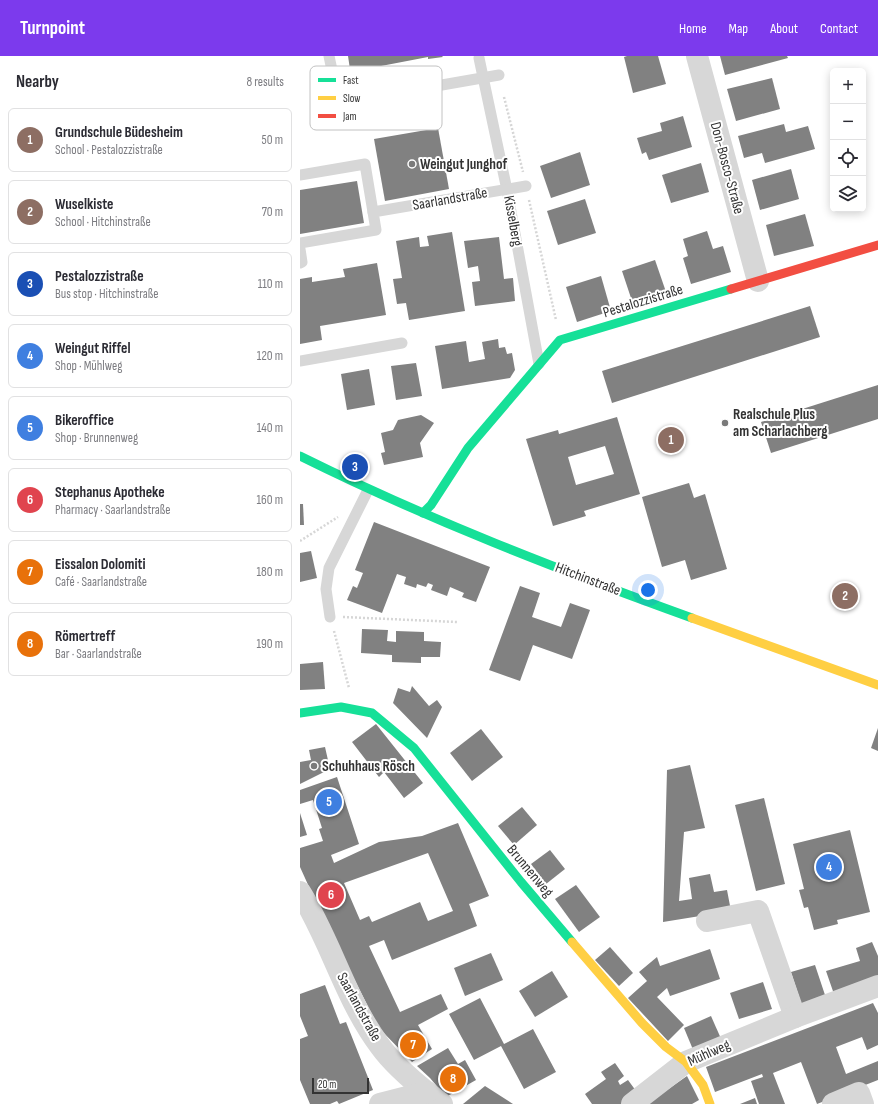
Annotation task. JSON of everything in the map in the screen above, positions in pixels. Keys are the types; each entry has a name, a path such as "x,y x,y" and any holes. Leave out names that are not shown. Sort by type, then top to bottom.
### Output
{"street":[{"name":"Don-Bosco-Straße","path":"696,56 758,281"},
{"name":"Pestalozzistraße","path":"422,513 431,505 468,448 560,340 878,245"},
{"name":"Hitchinstraße","path":"300,456 368,490 588,580 878,685"},
{"name":"Brunnenweg","path":"300,713 341,707 372,712 414,748 521,882 642,1023 666,1047 686,1062 703,1085 710,1104"},
{"name":"Saarlandstraße","path":"300,892 358,1011 380,1047 435,1098"},
{"path":"707,921 758,911 795,1017"},
{"name":"Mühlweg","path":"632,1104 686,1062 795,1017 877,990"},
{"path":"833,1104 859,1093 863,1104"},
{"path":"380,1104 435,1098"}],"lane":[{"path":"329,56 331,66"},
{"name":"Kisselberg","path":"479,58 507,190 539,364"},
{"path":"442,85 499,75"},
{"path":"300,175 365,164 376,230 300,243"},
{"name":"Saarlandstraße","path":"373,212 526,186"},
{"path":"300,249 302,262 300,262"},
{"path":"300,361 402,343"},
{"path":"330,617 326,589 329,568 360,503 368,490"}],"path":[{"path":"300,541 360,503"},
{"path":"355,710 330,617 457,622"}],"building":[{"path":"348,56 443,57 428,59 428,57 381,66 350,66"},
{"path":"658,56 666,84 633,93 624,57"},
{"path":"720,56 787,56 788,58 725,75"},
{"path":"772,78 780,109 736,121 727,89"},
{"path":"683,116 692,147 649,160 646,152 642,154 637,138 662,131 660,123"},
{"path":"784,124 786,132 808,126 815,149 765,163 762,153 744,158 738,136"},
{"name":"Weingut Junghof","path":"426,130 438,130 449,189 385,201 374,139"},
{"path":"580,152 590,185 551,198 540,166"},
{"path":"701,163 709,192 671,203 662,175"},
{"path":"791,169 799,199 760,210 752,180"},
{"path":"357,181 364,223 300,234 300,190"},
{"path":"585,199 596,233 558,245 547,211"},
{"path":"805,214 814,246 774,256 766,225"},
{"path":"707,231 713,249 723,246 731,272 691,284 683,258 688,256 683,239"},
{"path":"452,232 465,311 409,320 406,303 397,304 393,279 402,278 396,241 419,237 420,247 429,246 427,236"},
{"path":"499,237 504,279 513,278 515,301 475,306 472,282 480,281 478,266 468,268 464,241"},
{"path":"655,260 666,292 633,304 622,271"},
{"path":"377,263 386,315 320,326 322,340 300,344 300,279 312,277 312,282 345,277 343,269"},
{"path":"601,276 611,311 577,322 566,287"},
{"path":"810,306 820,337 612,403 602,371"},
{"path":"498,339 499,348 505,347 507,354 512,353 515,370 510,378 442,389 435,346 466,341 469,362 485,359 482,342"},
{"path":"416,363 422,396 396,400 391,366"},
{"path":"369,369 375,405 347,410 341,374"},
{"path":"878,385 878,419 771,453 761,422"},
{"path":"421,415 434,423 420,443 423,457 384,465 381,453 385,452 381,433 393,430 398,420"},
{"path":"617,417 640,494 584,511 586,516 553,526 526,439 558,430 559,434","holes":["605,446 614,474 576,485 568,457"]},
{"path":"689,483 694,498 705,494 727,569 691,580 685,560 662,567 642,497"},
{"path":"300,504 303,504 304,525 300,525"},
{"path":"374,522 490,567 476,602 462,597 464,593 450,587 447,596 431,590 433,585 428,583 426,587 417,584 416,588 404,584 406,577 397,574 382,613 347,600 353,586 357,588 363,573 355,570"},
{"path":"311,551 317,578 300,582 300,553"},
{"path":"520,586 540,593 532,617 561,627 570,603 590,610 572,659 533,645 520,681 489,670"},
{"path":"362,629 388,630 387,641 396,642 396,631 424,632 424,641 441,642 440,657 421,657 421,663 392,662 392,655 361,653"},
{"path":"323,662 325,689 300,690 300,664"},
{"path":"412,686 429,706 437,700 442,707 427,738 393,703 398,688 410,692"},
{"path":"376,724 423,783 404,798 384,772 379,777 352,742"},
{"path":"878,728 878,751 871,748"},
{"path":"481,729 503,757 472,781 450,753"},
{"name":"Schuhhaus Rösch","path":"325,747 330,769 300,784 300,762 311,760 309,750"},
{"path":"690,765 705,828 684,832 679,901 692,899 689,878 710,874 714,892 727,890 731,911 663,922 667,770"},
{"path":"337,777 359,844 331,855 334,863 379,842 422,836 458,823 489,896 469,904 477,926 392,960 384,940 369,946 400,1012 441,994 448,1009 418,1025 432,1049 412,1062 379,1028 324,920 300,867 300,848 323,841 319,829 322,828 313,800 300,804 300,790","holes":["428,853 453,911 428,921 420,902 372,922 369,916 360,920 344,883"]},
{"path":"764,798 785,884 756,891 735,805"},
{"path":"522,807 537,825 514,845 498,826"},
{"path":"300,813 307,835 300,837"},
{"path":"850,830 870,912 837,920 838,924 814,930 808,907 804,908 799,890 804,889 793,844"},
{"path":"550,850 565,869 546,884 531,864"},
{"path":"576,885 600,917 579,932 555,899"},
{"path":"872,942 878,956 878,981 835,997 826,971 860,961 856,948"},
{"path":"610,947 633,973 619,986 595,960"},
{"path":"710,949 720,979 670,996 667,988 657,997 684,1025 668,1041 628,998 647,981 639,972 657,957 660,966"},
{"path":"491,953 503,980 465,996 454,968"},
{"path":"815,965 826,998 802,1006 791,972"},
{"path":"552,971 568,997 535,1017 519,991"},
{"path":"763,982 772,1009 739,1019 730,993"},
{"path":"325,985 340,1024 346,1022 373,1090 339,1104 337,1101 330,1104 310,1104 300,1080 300,1039 308,1036 300,1016 300,994"},
{"path":"480,998 504,1044 533,1029 556,1072 524,1089 501,1046 474,1060 449,1014"},
{"path":"873,1003 878,1013 878,1045 867,1050 862,1037 836,1047 846,1074 878,1061 878,1080 817,1104 801,1062 773,1073 785,1104 759,1104 751,1081 763,1077 762,1074 715,1092 706,1067"},
{"path":"711,1016 722,1041 694,1052 684,1028"},
{"path":"448,1048 458,1064 465,1060 476,1080 446,1097 430,1078 417,1066"},
{"path":"615,1063 624,1076 618,1081 620,1085 628,1080 639,1095 626,1104 592,1104 585,1094 606,1079 601,1072"},
{"path":"687,1076 699,1100 692,1104 647,1104"},
{"path":"485,1086 513,1104 463,1104"},
{"path":"755,1098 757,1104 740,1104"}],"traffic: fast":[{"path":"423,513 431,505 468,448 560,340 731,289"},
{"path":"300,456 396,501 494,543 692,618"},
{"path":"300,713 341,707 372,713 414,748 521,882 572,942"}],"traffic: slow":[{"path":"692,618 878,685"},
{"path":"572,942 642,1023 666,1047 686,1062 703,1085 710,1104"}],"traffic: jam":[{"path":"731,289 878,245"}],"place":[{"name":"Weingut Junghof","path":"412,164"},
{"name":"Realschule Plus am Scharlachberg","path":"725,423"},
{"name":"Grundschule Büdesheim","path":"671,440"},
{"name":"Pestalozzistraße","path":"355,467"},
{"name":"Wuselkiste","path":"845,596"},
{"name":"Schuhhaus Rösch","path":"314,766"},
{"name":"Bikeroffice","path":"329,802"},
{"name":"Weingut Riffel","path":"829,867"},
{"name":"Stephanus Apotheke","path":"331,895"},
{"name":"Eissalon Dolomiti","path":"413,1045"},
{"name":"Römertreff","path":"453,1079"}]}
